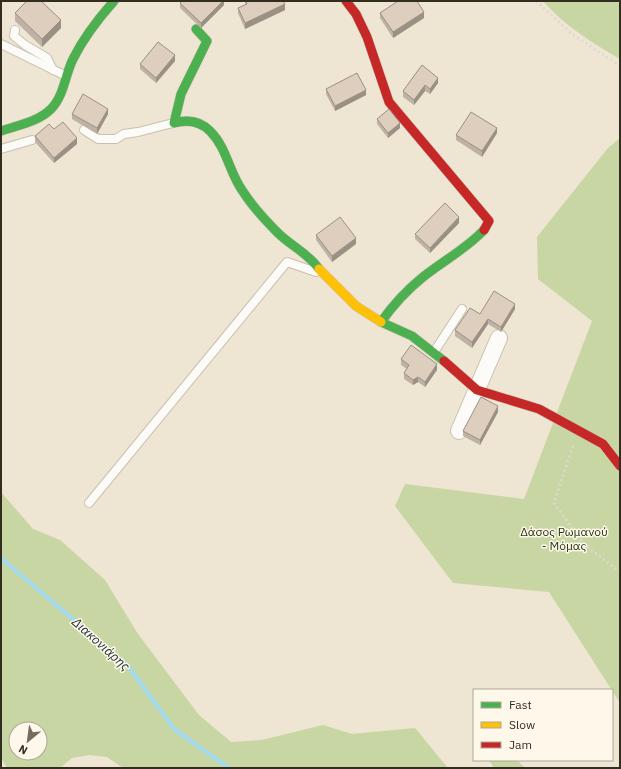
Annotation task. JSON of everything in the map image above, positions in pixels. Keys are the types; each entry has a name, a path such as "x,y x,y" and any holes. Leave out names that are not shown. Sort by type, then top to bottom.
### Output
{"street":[{"path":"1,131 44,115 55,106 61,95 72,61 85,36 114,1"},
{"path":"346,1 358,18 367,37 384,91 390,102 474,201 489,221 487,227 471,242 417,282 392,307 381,322"},
{"path":"196,29 207,40 181,94 174,123 185,120 197,122 216,138 226,156 238,185 249,201 260,211 278,233 314,260 324,275 356,306 381,322 412,336 434,352 477,390 539,409 603,444 620,466"},
{"path":"459,431 499,338"}],"lane":[{"path":"15,30 14,36 25,45 47,58 53,70"},
{"path":"1,44 67,76"},
{"path":"84,130 98,139 116,139 124,134 174,123"},
{"path":"1,149 32,140"},
{"path":"89,503 287,262 324,275"},
{"path":"434,352 462,309"}],"path":[{"path":"536,1 572,34 620,66"},
{"path":"578,430 554,503 584,544 620,572"}],"green space":[{"path":"543,1 620,1 620,59 579,33 551,10"},
{"name":"Δάσος Ρωμανού - Μόμας","path":"620,138 620,703 613,692 613,689 611,689 549,592 453,583 395,506 405,484 524,499 592,321 538,279 537,237 608,148"},
{"path":"1,492 33,529 60,540 105,580 138,634 199,715 231,742 262,740 323,725 352,734 415,728 448,768 123,768 107,757 89,755 72,758 60,768 7,768 1,758"},
{"path":"490,761 518,761 525,768 494,768"}],"building":[{"path":"27,1 41,1 61,20 42,39 15,13"},
{"path":"182,1 223,1 201,23 180,3"},
{"path":"246,1 283,1 285,4 245,23 238,8 247,4"},
{"path":"398,1 417,1 424,12 393,32 380,13"},
{"path":"158,42 175,55 156,78 140,64"},
{"path":"422,65 438,78 430,89 425,85 414,100 403,91"},
{"path":"357,73 366,90 335,106 326,89"},
{"path":"83,94 108,109 97,128 72,114"},
{"path":"389,109 400,123 388,133 377,119"},
{"path":"471,112 497,128 482,151 456,135"},
{"path":"63,122 77,138 54,158 35,136 49,124 54,129"},
{"path":"445,203 459,217 430,248 415,234"},
{"path":"340,217 356,238 332,256 316,235"},
{"path":"494,291 515,304 501,327 488,319 472,342 455,330 470,308 480,314"},
{"path":"411,345 437,364 425,382 418,377 413,380 404,373 409,365 401,359"},
{"path":"481,397 498,406 480,440 463,431"}],"waterway":[{"name":"Διακονιάρης","path":"1,558 128,666 174,729 229,768"}],"traffic: fast":[{"path":"1,131 34,120 51,109 59,98 70,65 77,51 92,28 114,1"},
{"path":"196,29 207,41 181,94 174,123 184,121 194,122 202,125 210,131 221,146 239,186 251,203 264,219 283,238 310,258 319,269"},
{"path":"444,361 412,336 381,322 395,304 417,282 470,243 484,230"}],"traffic: slow":[{"path":"319,269 356,306 381,322"}],"traffic: jam":[{"path":"346,1 356,14 367,37 389,102 489,221 484,230"},
{"path":"444,361 477,390 539,409 603,444 620,466"}]}
